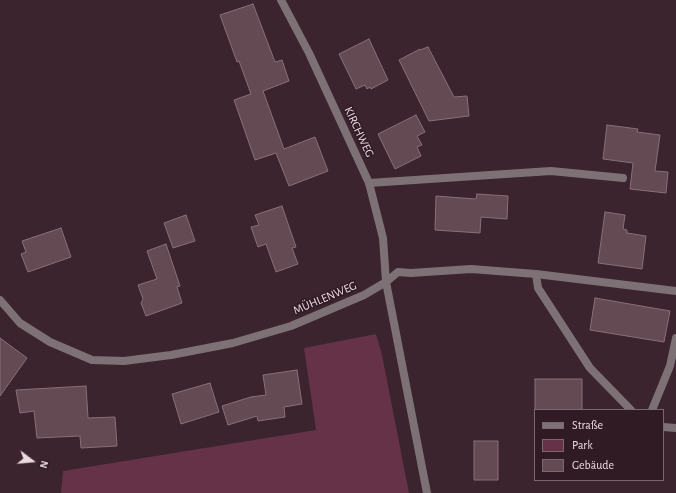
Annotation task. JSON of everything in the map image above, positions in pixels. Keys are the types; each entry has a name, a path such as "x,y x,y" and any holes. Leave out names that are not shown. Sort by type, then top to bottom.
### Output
{"street":[{"name":"KIRCHWEG","path":"282,0 309,53 369,183 383,238 386,282 426,493"},
{"path":"369,183 551,171 623,178"},
{"name":"MÜHLENWEG","path":"0,300 20,322 50,342 92,360 124,361 171,355 233,343 291,326 364,295 386,282 398,272 410,273 471,269 536,274 676,291"},
{"path":"536,274 538,288 590,368 630,409"},
{"path":"652,409 670,366 676,338"},
{"path":"664,427 676,428"}],"green space":[{"path":"376,334 382,355 409,493 61,493 63,471 316,430 304,348"}],"building":[{"path":"253,4 275,62 282,60 289,81 263,91 284,149 315,137 328,171 289,186 276,153 255,160 234,100 251,94 239,61 237,62 220,15"},
{"path":"369,39 388,80 371,89 370,87 367,89 365,85 356,89 339,54"},
{"path":"428,47 454,97 467,96 469,116 429,121 399,60 420,49"},
{"path":"416,115 425,132 417,136 422,145 417,147 421,156 395,169 378,134"},
{"path":"607,125 638,129 637,132 660,135 655,171 668,172 666,193 630,189 633,163 603,159"},
{"path":"477,194 508,196 507,219 481,217 480,233 435,230 436,196 476,199"},
{"path":"282,206 296,247 292,248 298,264 276,272 266,244 258,247 251,227 259,225 255,215"},
{"path":"605,212 625,215 623,229 627,230 627,233 646,236 642,269 598,263"},
{"path":"186,215 195,241 173,248 164,223"},
{"path":"61,228 71,257 28,272 21,254 26,252 22,241"},
{"path":"166,244 180,286 177,287 182,303 146,316 141,303 143,299 138,285 157,279 147,251"},
{"path":"595,298 670,311 664,342 590,330"},
{"path":"0,338 27,358 0,396"},
{"path":"297,370 302,404 284,407 285,417 258,421 257,416 228,425 222,406 251,397 266,395 263,375"},
{"path":"535,379 582,379 582,409 535,409"},
{"path":"210,383 219,412 181,424 172,394"},
{"path":"86,386 88,418 115,417 117,446 81,448 80,436 37,438 34,411 20,413 16,390"},
{"path":"474,441 498,441 498,480 474,480"}]}
